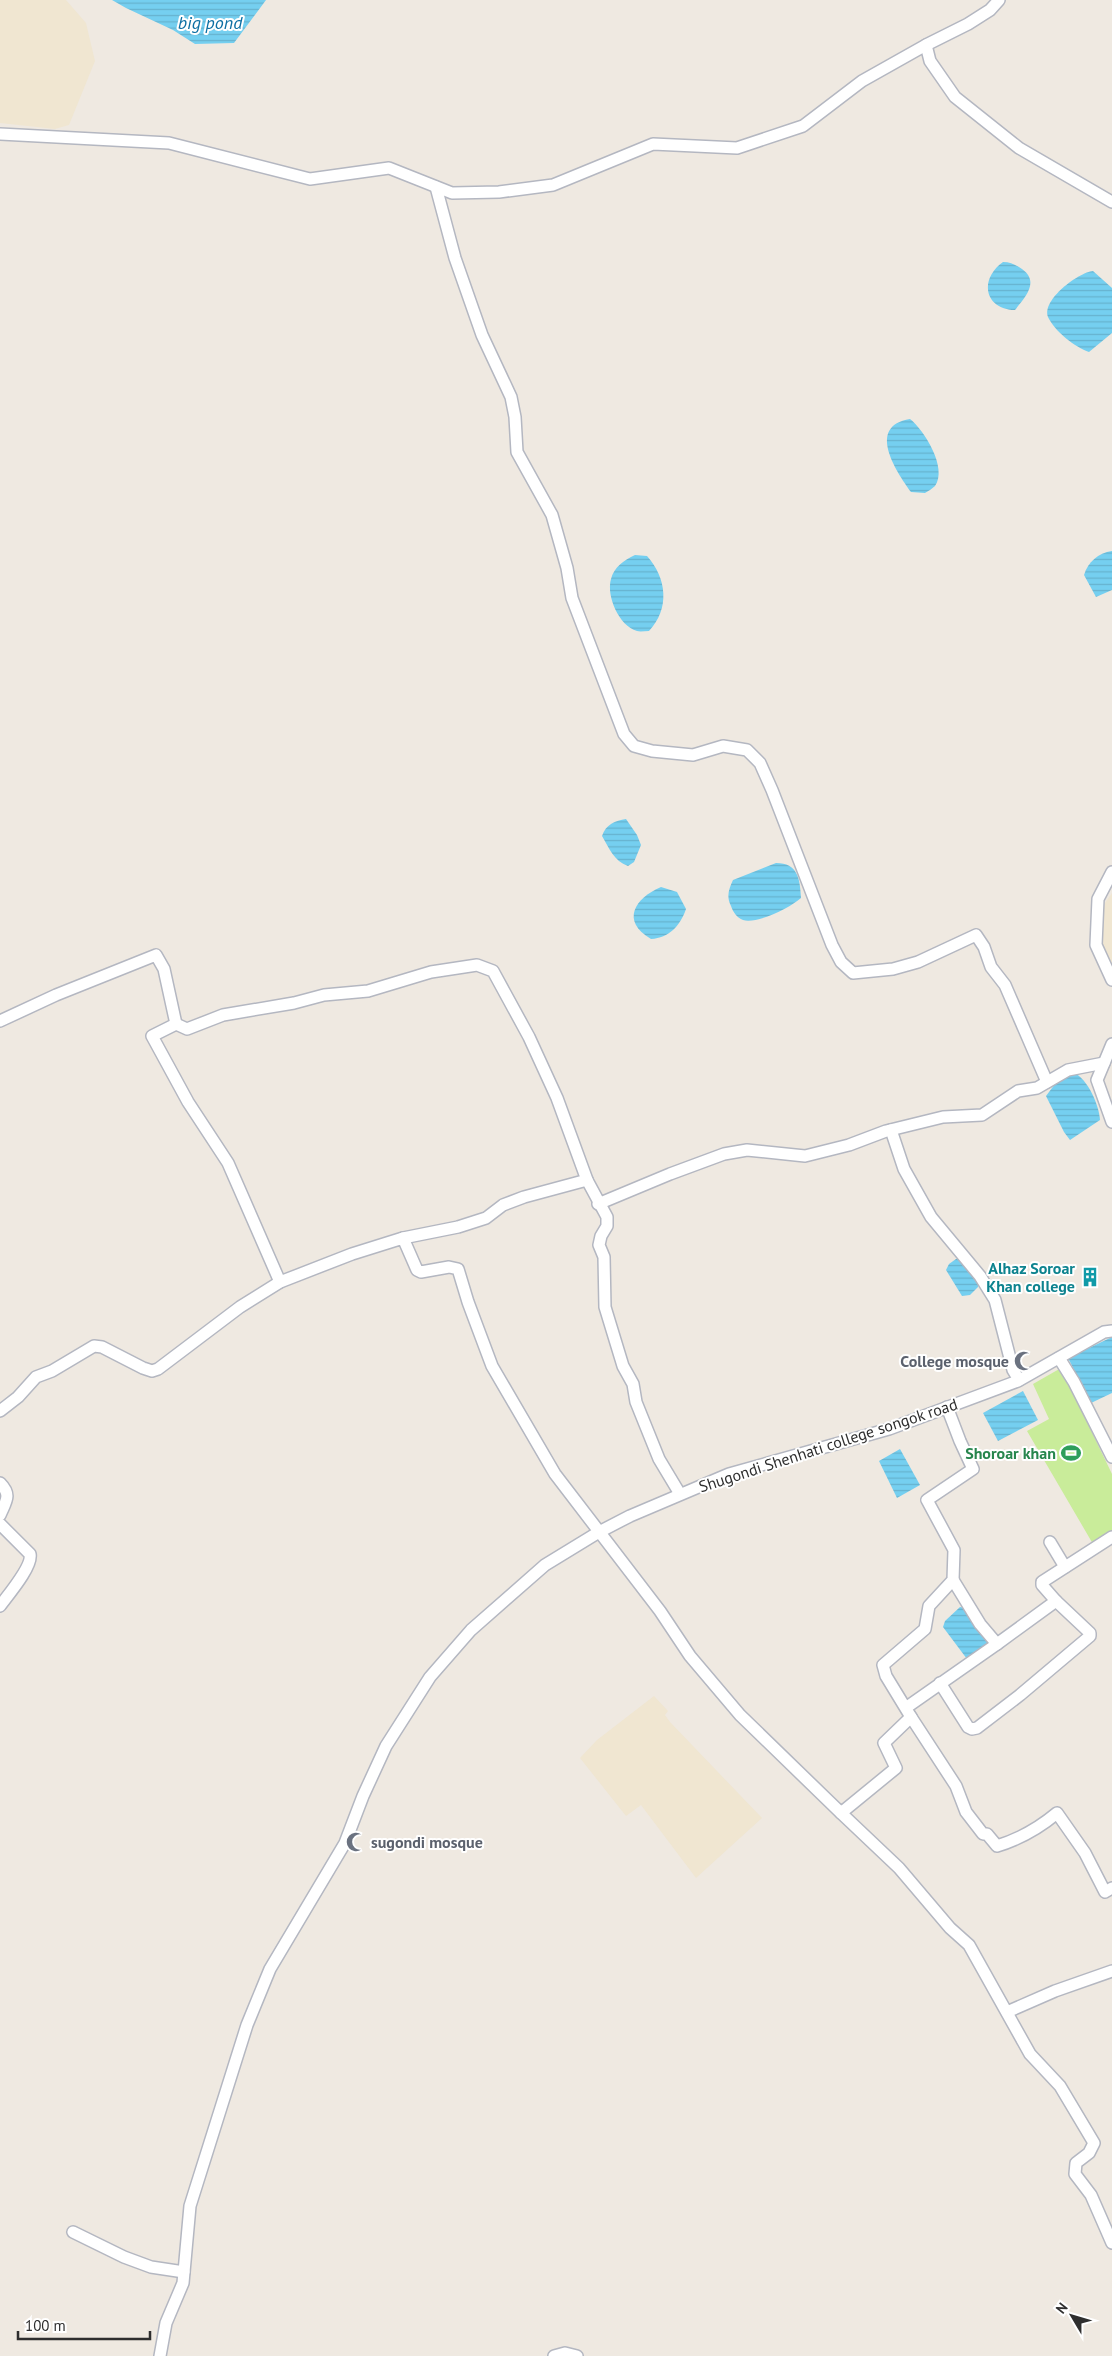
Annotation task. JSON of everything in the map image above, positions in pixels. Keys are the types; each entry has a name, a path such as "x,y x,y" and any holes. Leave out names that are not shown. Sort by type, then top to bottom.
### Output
{"street":[{"path":"0,134 169,143 310,179 389,168 452,193 499,192 553,185 653,144 737,148 803,126 862,81 968,24 990,10 999,0"},
{"path":"926,45 930,61 954,97 1019,148 1112,202"},
{"path":"436,187 455,258 482,335 511,397 518,452 552,515 568,568 572,598 624,734 634,746 652,751 693,755 722,746 747,750 760,763 784,817 832,945 841,962 852,973 893,969 918,962 976,935 984,947 992,967 1005,985 1047,1082"},
{"path":"1112,872 1098,898 1096,945 1112,980"},
{"path":"0,1021 56,995 156,954 164,969 176,1024"},
{"path":"176,1024 186,1029 223,1016 294,1003 324,995 368,991 432,972 477,965 493,971 529,1037 557,1098 587,1180 598,1204 607,1217 607,1226 601,1236 599,1245 604,1258 605,1307 623,1366 633,1384 636,1402 659,1459 680,1494"},
{"path":"176,1024 152,1036 188,1102 228,1162 280,1282"},
{"path":"1112,1044 1097,1080 1112,1122"},
{"path":"598,1204 724,1154 747,1150 804,1156 849,1145 891,1130 943,1116 982,1115 1018,1092 1037,1088 1068,1070 1104,1063"},
{"path":"891,1130 904,1169 931,1217 980,1276 995,1300 1013,1370 1019,1380"},
{"path":"0,1411 18,1397 36,1377 52,1371 94,1346 102,1347 143,1368 152,1371 158,1369 240,1307 280,1282 352,1254 403,1238 458,1227 486,1218 502,1205 524,1196 587,1180"},
{"path":"403,1238 418,1270 449,1267 458,1269 492,1366 555,1474 660,1611 690,1656 740,1715 899,1868 950,1928 970,1945 1030,2054 1060,2086 1094,2143 1089,2152 1076,2163 1075,2174 1091,2195 1112,2243"},
{"name":"Shugondi Shenhati college songok road","path":"160,2356 166,2324 183,2283 190,2206 247,2025 270,1970 344,1843 386,1746 430,1677 471,1630 545,1565 599,1532 680,1494 729,1474 889,1429 1019,1380 1104,1332 1112,1331"},
{"path":"1059,1358 1074,1382 1112,1457"},
{"path":"947,1407 973,1469 927,1500 954,1550 953,1580 929,1606 924,1629 884,1663 886,1676 956,1786 966,1812 983,1834 987,1834 997,1846 1011,1842 1040,1827 1057,1813 1082,1848 1106,1892 1112,1888"},
{"path":"0,1483 7,1490 8,1498 0,1515"},
{"path":"0,1524 30,1554 31,1558 27,1568 0,1606"},
{"path":"940,1683 968,1727 976,1728 1020,1695 1090,1636 1090,1633 1056,1601 1042,1584 1112,1537"},
{"path":"1050,1542 1065,1567"},
{"path":"953,1580 980,1624 997,1644"},
{"path":"841,1813 894,1771 896,1766 884,1743 909,1712 940,1683 1056,1601"},
{"path":"1007,2012 1055,1991 1112,1971"},
{"path":"73,2232 124,2257 151,2266 184,2272"},
{"path":"554,2356 565,2353 577,2356"}],"shaded area":[{"path":"0,0 66,0 86,23 95,61 69,125 55,129 0,123"},
{"path":"1112,893 1112,967 1103,953 1101,923 1105,903"},
{"path":"654,1696 668,1711 665,1715 670,1722 762,1818 696,1878 641,1805 626,1816 580,1758 597,1740"}],"green space":[{"name":"Shoroar khan","path":"1061,1368 1112,1474 1112,1531 1093,1544 1027,1431 1049,1419 1033,1384"}],"water":[{"name":"big pond","path":"112,0 266,0 234,43 195,44 173,30"},
{"path":"1003,262 1011,263 1020,268 1030,279 1029,290 1015,310 997,304 991,299 988,292 990,277"},
{"path":"1093,271 1112,288 1112,333 1089,352 1078,347 1060,333 1051,323 1047,310 1055,295 1063,288 1079,276"},
{"path":"910,419 922,432 933,450 939,469 935,486 925,493 911,492 898,473 888,450 889,430 897,423"},
{"path":"1112,551 1112,590 1096,597 1084,575 1094,559"},
{"path":"635,555 647,556 659,574 662,584 663,603 656,622 649,631 637,631 625,623 615,610 610,594 611,579 614,571 623,562"},
{"path":"626,819 637,835 641,845 634,862 628,866 615,857 602,836 611,824"},
{"path":"776,863 789,866 796,873 800,885 801,898 782,910 756,920 749,921 739,918 729,902 728,896 733,880"},
{"path":"661,887 677,892 686,909 681,921 673,930 668,934 651,939 641,932 636,925 634,918 635,910 644,897"},
{"path":"1073,1072 1083,1080 1092,1093 1100,1120 1070,1140 1046,1096 1055,1084"},
{"path":"956,1259 960,1259 978,1277 978,1287 970,1295 962,1296 946,1270 949,1264"},
{"path":"1112,1337 1112,1393 1091,1403 1068,1358"},
{"path":"1023,1391 1038,1420 998,1441 983,1413"},
{"path":"900,1449 920,1485 897,1498 879,1461"},
{"path":"960,1607 965,1608 990,1642 967,1659 943,1627 945,1621"}],"place":[{"name":"Alhaz Soroar Khan college","path":"1090,1277"},
{"name":"College mosque","path":"1024,1361"},
{"name":"Shoroar khan","path":"1071,1453"},
{"name":"sugondi mosque","path":"356,1842"}]}
